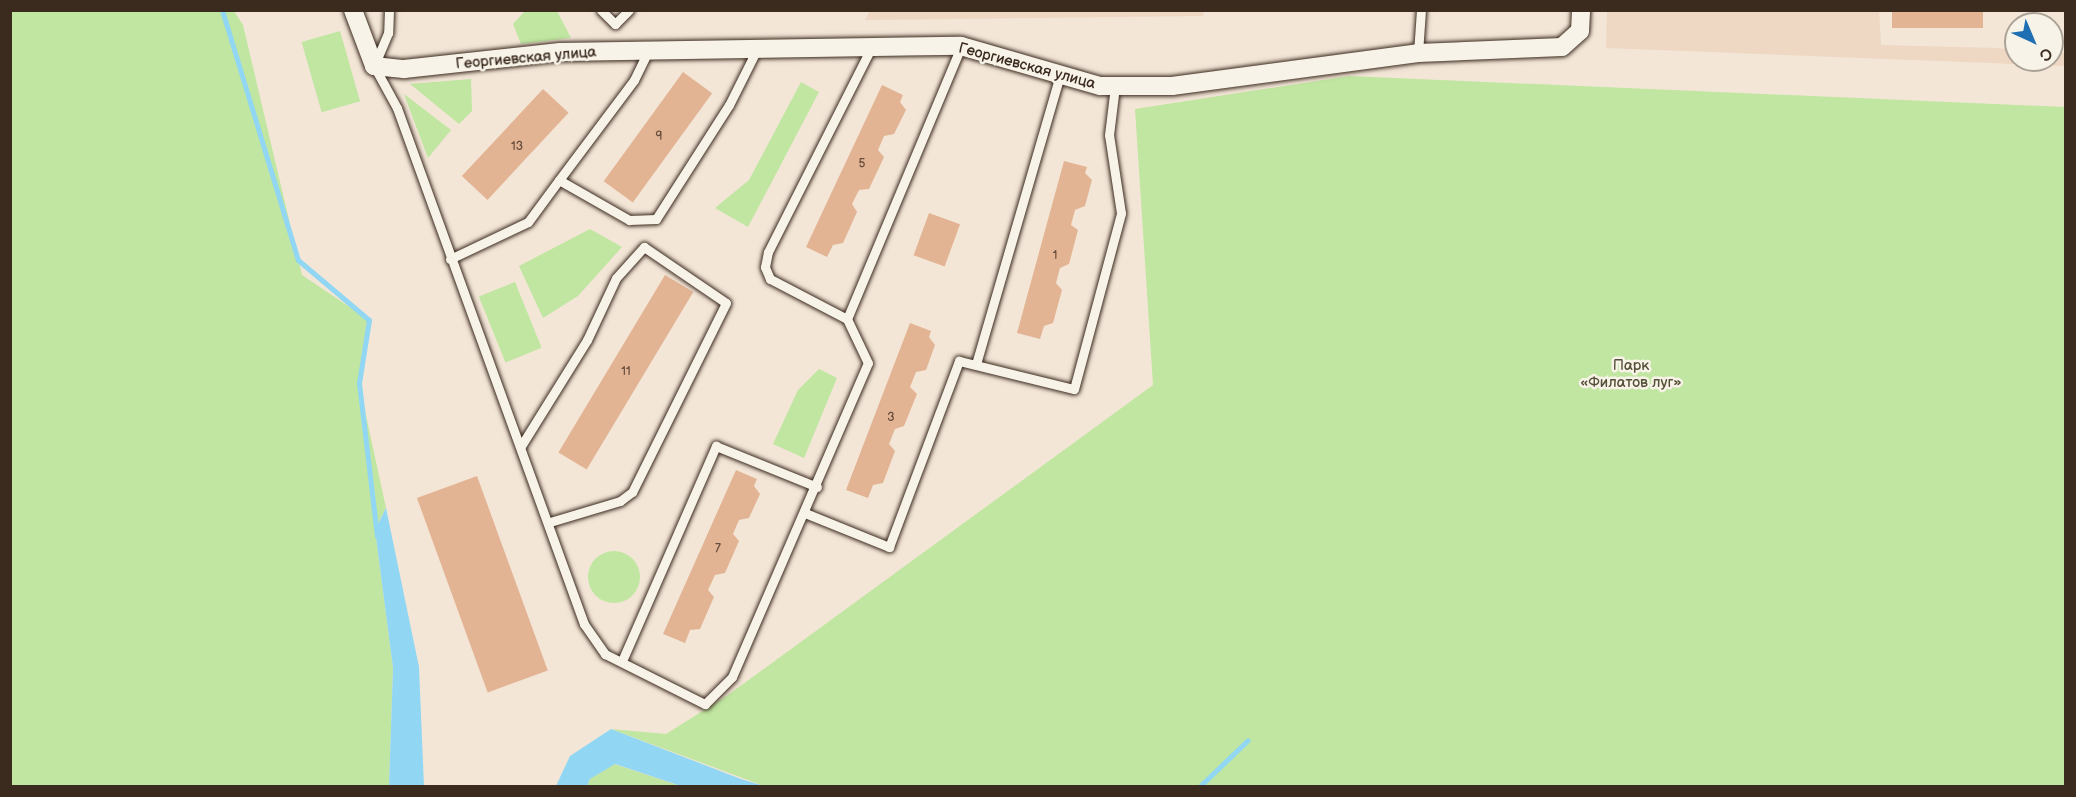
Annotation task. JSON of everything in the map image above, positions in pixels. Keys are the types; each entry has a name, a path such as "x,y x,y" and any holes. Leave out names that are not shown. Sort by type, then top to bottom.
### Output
{"street":[{"path":"353,10 374,66"},
{"name":"Георгиевская улица","path":"374,66 404,69 560,52 961,46 1059,75 1115,86 1172,86 1418,53 1562,47 1580,31 1581,10"}],"lane":[{"path":"389,10 388,33 374,66 397,108 450,259 550,522 584,624 605,654 705,704 732,677 817,487 868,363 847,319 770,279 765,267 768,252 871,48"},
{"path":"601,10 615,24 629,10"},
{"path":"1418,53 1421,10"},
{"path":"847,319 961,46"},
{"path":"559,180 629,220 656,219 723,115 757,49"},
{"path":"450,259 528,222 634,80 648,51"},
{"path":"976,364 1059,75"},
{"path":"805,513 890,547 958,361 1074,389 1121,213 1109,135 1115,86"},
{"path":"520,446 586,340 616,278 644,247 726,303 632,492 620,501 550,522"},
{"path":"622,661 716,446 817,487"}],"shaded area":[{"path":"870,10 1204,11 1203,16 865,20"},
{"path":"1607,11 1879,11 1881,45 2004,49 2004,64 1606,48"}],"green space":[{"path":"10,11 234,11 243,25 302,275 369,320 359,383 386,508 375,530 393,668 389,786 11,786"},
{"path":"525,11 557,11 571,38 521,44 513,24"},
{"path":"340,31 360,101 322,112 302,42"},
{"name":"Парк «Филатов луг»","path":"1349,76 2065,107 2065,786 764,786 611,729 666,734 728,695 1153,385 1135,109"},
{"path":"471,79 472,111 459,124 410,84"},
{"path":"801,82 819,92 748,227 715,208 749,180"},
{"path":"404,94 451,130 428,158"},
{"path":"590,229 622,247 578,296 543,318 519,266"},
{"path":"515,282 542,348 505,362 479,297"},
{"path":"819,369 837,378 804,458 773,444 798,390"},
{"path":"609,551 619,551 633,558 640,577 633,596 619,603 609,603 599,599 592,592 588,582 588,572 592,562 599,555"},
{"path":"614,764 681,786 587,786 590,779"}],"water":[{"path":"386,508 419,667 424,786 389,786 393,668 375,530"},
{"path":"611,729 764,786 681,786 615,764 590,779 587,786 556,786 570,756"}],"building":[{"path":"1892,10 1983,10 1983,28 1892,28"},
{"path":"683,72 712,93 633,202 604,181"},
{"path":"882,85 903,95 900,102 906,110 894,134 884,136 878,150 884,157 869,189 859,190 852,204 857,212 843,243 833,245 827,257 806,247"},
{"path":"543,89 569,113 487,200 462,176"},
{"path":"1064,161 1087,167 1085,173 1092,180 1085,206 1075,210 1071,225 1078,230 1069,264 1060,268 1056,283 1062,290 1053,323 1044,326 1040,339 1017,333"},
{"path":"929,213 960,224 945,267 914,255"},
{"path":"665,275 693,292 587,469 558,452"},
{"path":"910,323 931,331 929,337 935,345 926,370 916,372 910,387 917,394 904,426 895,429 889,444 895,451 883,483 873,485 868,498 846,490"},
{"path":"736,470 757,479 754,486 760,494 749,518 739,520 733,534 739,541 725,573 715,575 708,590 714,597 700,629 690,630 685,643 663,634"},
{"path":"477,476 548,671 488,692 417,498"}],"waterway":[{"path":"222,10 298,260 369,320 359,383 377,536"},
{"path":"1200,786 1248,740"}]}
